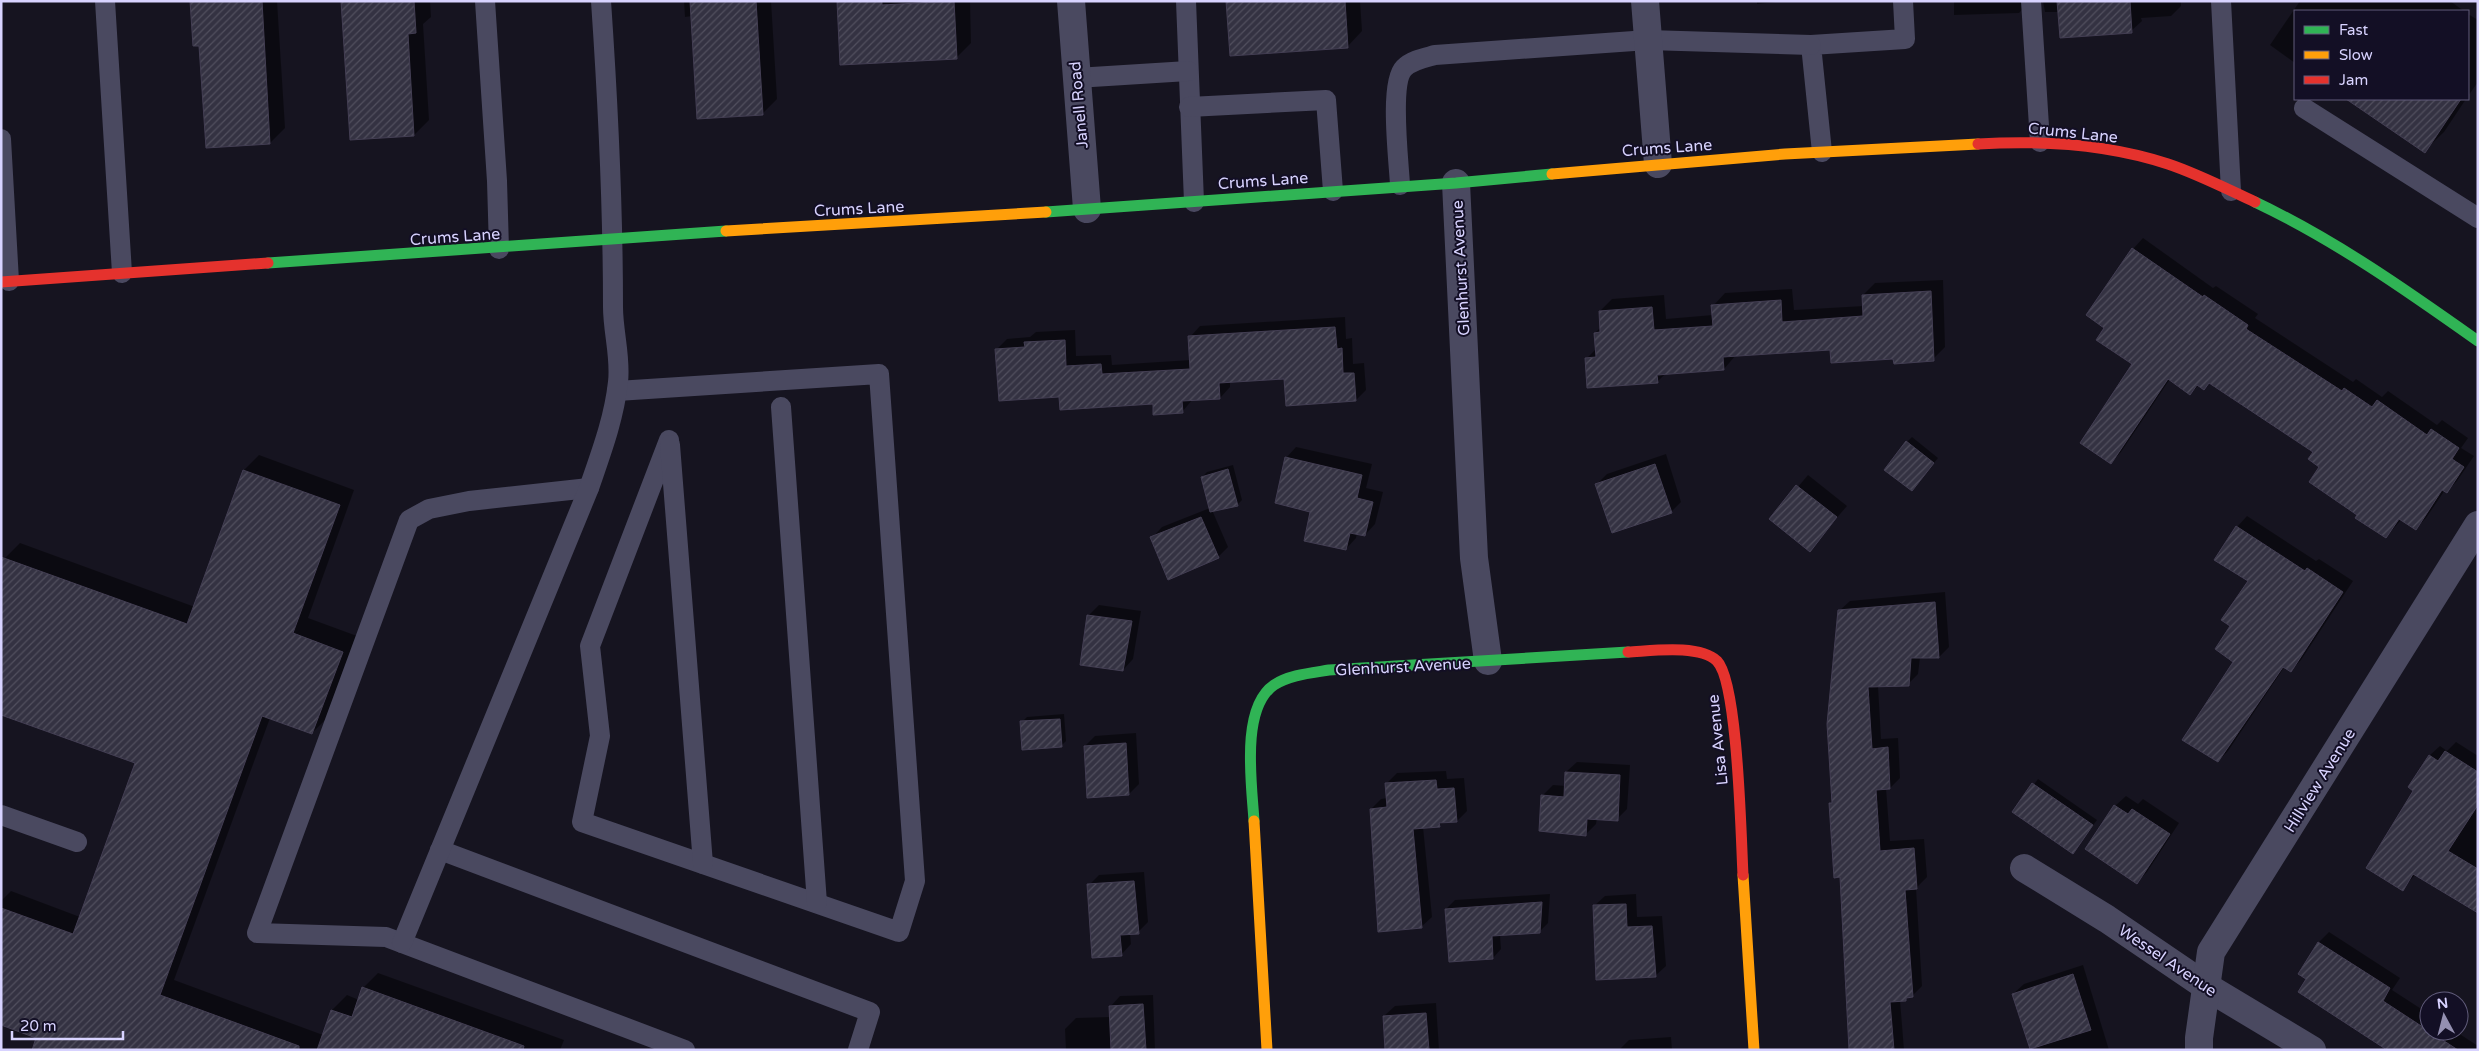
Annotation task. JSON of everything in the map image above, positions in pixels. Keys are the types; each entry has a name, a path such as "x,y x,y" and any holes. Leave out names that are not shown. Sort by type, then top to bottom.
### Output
{"main road":[{"name":"Crums Lane","path":"5,282 1194,202 1456,183 1658,164 1822,152 1993,142 2040,142 2078,145 2128,154 2167,164 2231,191 2318,234 2384,274 2478,341"},
{"name":"Lisa Avenue","path":"1488,661 1664,650 1692,651 1715,658 1722,666 1733,713 1754,1050"},
{"name":"Glenhurst Avenue","path":"1268,1050 1251,760 1252,726 1260,696 1272,685 1299,674 1329,670 1488,661"}],"street":[{"name":"Janell Road","path":"1071,1 1087,209"},
{"path":"1645,1 1658,164"},
{"name":"Glenhurst Avenue","path":"1456,183 1474,558 1488,661"},
{"name":"Hillview Avenue","path":"2199,1050 2198,1038 2211,952 2478,525"},
{"name":"Wessel Avenue","path":"2024,868 2107,919 2206,987 2312,1050"}],"lane":[{"path":"105,1 122,273"},
{"path":"485,1 497,181 499,249"},
{"path":"402,943 589,488 607,439 618,379 613,320 610,125 601,1"},
{"path":"1186,1 1194,202"},
{"path":"1400,186 1395,92 1403,69 1416,60 1435,55 1648,40 1811,45 1905,39 1903,1"},
{"path":"2031,1 2040,142"},
{"path":"2221,1 2231,191"},
{"path":"1811,45 1822,152"},
{"path":"1076,78 1188,70"},
{"path":"1189,107 1326,100 1333,191"},
{"path":"2304,108 2478,218"},
{"path":"1,139 5,282"},
{"path":"617,391 879,374 915,881 899,932 817,903 703,864 582,822 600,736 590,646 669,440 703,864"},
{"path":"782,407 817,903"},
{"path":"589,488 470,501 429,509 409,520 257,933 386,937 685,1050"},
{"path":"1,815 77,842"},
{"path":"440,850 870,1012 858,1050"}],"building":[{"path":"190,1 262,1 270,144 206,148 199,46 193,46"},
{"path":"341,1 414,1 416,33 408,34 414,136 350,140"},
{"path":"690,1 756,1 763,115 697,119"},
{"path":"837,1 882,1 882,5 954,1 957,59 840,65"},
{"path":"1226,1 1345,1 1348,48 1230,56"},
{"path":"2057,1 2130,1 2132,33 2060,38"},
{"path":"2347,100 2460,100 2425,153"},
{"path":"2132,248 2203,297 2204,295 2248,325 2246,329 2342,391 2344,388 2372,407 2377,400 2427,435 2431,429 2459,448 2452,459 2464,467 2447,493 2442,490 2416,530 2399,519 2386,538 2355,518 2357,515 2309,482 2319,467 2308,459 2313,452 2209,383 2204,390 2197,385 2190,395 2168,379 2111,464 2080,443 2132,364 2096,340 2104,328 2086,315"},
{"path":"1931,291 1934,361 1894,364 1893,359 1831,363 1830,350 1723,357 1724,370 1657,375 1658,383 1587,388 1585,358 1596,357 1594,333 1600,332 1599,311 1652,307 1654,330 1713,326 1711,305 1781,300 1782,322 1863,316 1862,295"},
{"path":"1335,327 1337,349 1342,348 1343,373 1354,373 1356,401 1286,406 1284,379 1219,383 1220,399 1182,401 1183,413 1153,415 1153,404 1060,410 1059,397 999,401 995,349 1025,347 1024,342 1065,340 1066,366 1101,364 1102,374 1190,369 1188,336"},
{"path":"1906,441 1934,463 1912,491 1884,470"},
{"path":"1285,457 1362,475 1357,498 1373,502 1365,536 1350,533 1346,550 1304,541 1310,512 1275,503"},
{"path":"1655,464 1672,513 1612,533 1595,484"},
{"path":"1228,469 1238,506 1210,512 1201,477"},
{"path":"243,470 340,505 293,633 343,652 312,734 262,716 160,995 299,1046 299,1050 32,1050 36,1038 1,1025 1,908 73,934 135,763 1,715 1,557 187,624"},
{"path":"1796,485 1837,517 1810,552 1769,519"},
{"path":"1201,517 1219,558 1168,580 1150,537"},
{"path":"2236,526 2305,571 2307,568 2343,592 2291,672 2283,667 2218,762 2182,740 2233,662 2215,649 2230,626 2221,620 2248,581 2214,560"},
{"path":"1935,602 1939,658 1911,658 1909,686 1868,687 1872,749 1888,747 1890,789 1876,790 1880,851 1914,848 1917,889 1905,890 1913,997 1906,998 1906,1001 1890,1002 1894,1050 1849,1050 1840,877 1834,878 1829,803 1832,803 1827,724 1838,610"},
{"path":"1087,615 1132,621 1123,671 1080,665"},
{"path":"1060,719 1062,747 1022,750 1020,721"},
{"path":"1126,743 1129,795 1087,798 1084,746"},
{"path":"2445,751 2478,772 2478,805 2448,851 2478,869 2478,913 2413,874 2403,891 2366,868 2413,791 2408,787 2429,755 2438,761"},
{"path":"1565,772 1620,775 1618,821 1587,819 1586,836 1539,831 1541,795 1564,797"},
{"path":"1436,780 1437,789 1454,788 1457,822 1439,823 1440,827 1413,829 1422,928 1378,932 1370,809 1387,807 1385,783"},
{"path":"2032,783 2093,825 2073,854 2012,812"},
{"path":"2114,805 2128,814 2132,809 2170,834 2137,884 2085,849"},
{"path":"1134,881 1139,934 1120,935 1122,956 1092,958 1087,884"},
{"path":"1542,902 1540,933 1492,936 1493,959 1449,962 1445,909"},
{"path":"1626,904 1627,927 1652,926 1656,977 1596,980 1593,905"},
{"path":"2318,942 2390,988 2383,1001 2419,1025 2419,1041 2444,1041 2458,1050 2387,1050 2298,992 2306,979 2298,974"},
{"path":"2073,974 2091,1030 2030,1049 2012,994"},
{"path":"362,987 524,1046 523,1050 317,1050 331,1010 352,1017"},
{"path":"1143,1004 1146,1050 1111,1050 1109,1006"},
{"path":"1426,1013 1429,1050 1385,1050 1383,1016"}],"traffic: fast":[{"path":"1046,212 1456,183 1552,174"},
{"path":"2255,202 2342,249 2478,341"},
{"path":"268,263 726,231"},
{"path":"1254,821 1250,748 1256,711 1263,696 1274,685 1286,679 1329,670 1628,652"}],"traffic: slow":[{"path":"1552,174 1785,154 1978,144"},
{"path":"726,231 1046,212"},
{"path":"1254,821 1267,1050"},
{"path":"1743,875 1754,1050"}],"traffic: jam":[{"path":"1978,144 2050,143 2122,152 2179,168 2255,202"},
{"path":"1,282 268,263"},
{"path":"1628,652 1687,650 1699,652 1717,661 1724,675 1730,698 1734,728 1743,875"}]}
